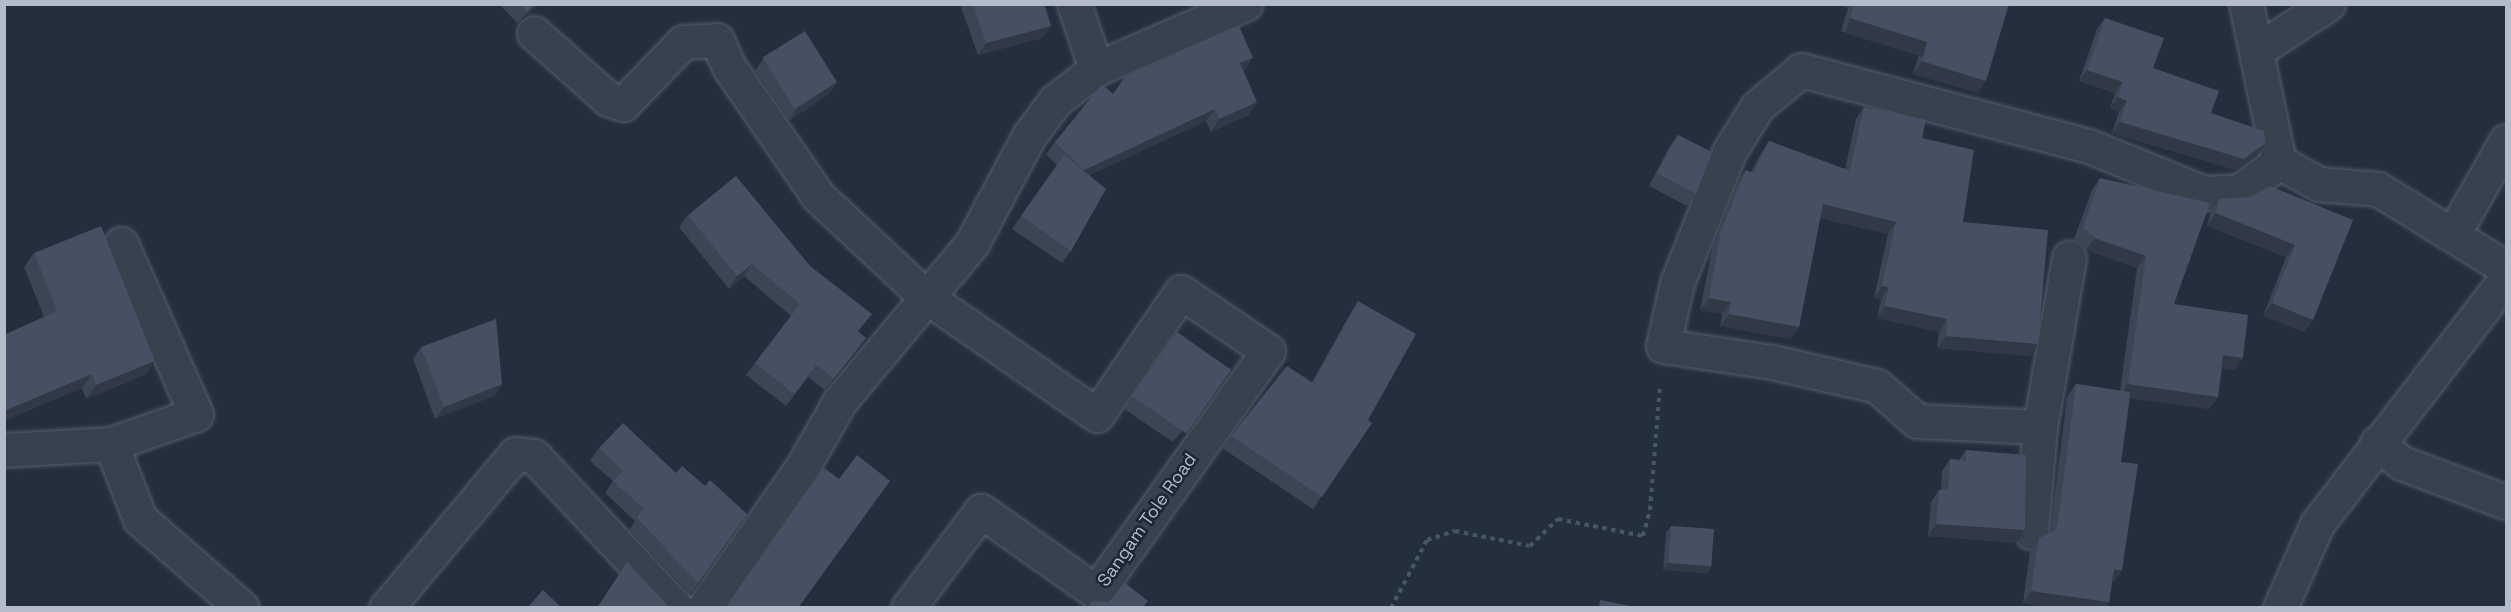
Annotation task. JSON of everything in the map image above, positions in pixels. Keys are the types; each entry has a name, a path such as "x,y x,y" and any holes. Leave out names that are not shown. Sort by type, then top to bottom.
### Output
{"street":[{"path":"1074,4 1096,69"},
{"path":"704,608 803,466 840,402 925,296 972,243 1029,136 1055,101 1096,69 1245,4"},
{"path":"2247,4 2279,162 2319,184 2378,189 2506,268"},
{"path":"2256,51 2328,4"},
{"path":"534,33 608,99 623,104 683,42 717,40 729,67 818,196 925,296"},
{"path":"2040,428 1917,421 1877,386 1772,362 1663,346 1677,283 1729,152 1757,107 1801,70 2089,146 2204,193 2240,191 2279,162"},
{"path":"2453,234 2506,141"},
{"path":"4,450 111,444 196,414 121,244"},
{"path":"2031,532 2040,428 2069,256"},
{"path":"2280,608 2317,524 2377,443 2506,279"},
{"name":"Sangam Tole Road","path":"908,608 981,511 1096,592 1268,351 1181,292 1097,415 925,296"},
{"path":"2377,443 2402,464 2506,502"},
{"path":"111,444 140,519 242,608"},
{"path":"386,608 515,454 534,456 676,608"}],"path":[{"path":"1391,608 1427,540 1455,531 1530,546 1558,519 1642,536 1650,510 1663,346"}],"building":[{"path":"519,4 535,4 527,12"},
{"path":"973,4 1044,4 1051,26 986,43"},
{"path":"1854,4 2009,4 1986,81 1922,61 1927,42 1850,18"},
{"path":"2105,18 2164,38 2153,68 2219,91 2211,113 2264,131 2266,143 2244,159 2120,122 2127,101 2118,97 2123,82 2087,70"},
{"path":"1239,26 1253,58 1240,63 1257,102 1219,119 1215,109 1084,170 1055,142 1102,84 1113,94 1125,77"},
{"path":"805,31 837,82 794,108 763,57"},
{"path":"1864,107 1926,120 1922,138 1974,150 1963,222 2048,230 2038,344 1946,336 1947,319 1885,306 1889,287 1882,286 1896,222 1823,204 1799,327 1729,314 1731,302 1709,298 1721,231 1746,170 1753,173 1769,141 1850,171"},
{"path":"1678,135 1712,152 1696,194 1657,173"},
{"path":"1064,155 1106,189 1071,251 1021,216"},
{"path":"736,176 810,266 872,314 858,331 866,338 834,378 816,365 794,394 755,363 800,304 752,264 737,276 688,215"},
{"path":"2100,178 2210,203 2174,304 2248,315 2243,358 2223,355 2218,397 2128,384 2146,256 2095,238 2083,227"},
{"path":"2270,186 2353,220 2313,320 2272,303 2295,245 2216,213 2219,199 2250,197"},
{"path":"101,226 155,361 96,385 92,374 4,411 4,335 57,311 34,253"},
{"path":"1358,301 1416,334 1368,420 1372,423 1322,497 1231,436 1287,366 1313,383"},
{"path":"496,319 502,384 444,407 421,347"},
{"path":"1177,332 1231,370 1186,434 1132,396"},
{"path":"2076,384 2130,392 2121,462 2138,464 2122,570 2114,569 2109,602 2031,591 2039,538 2055,531 2058,522"},
{"path":"623,423 676,473 682,466 705,486 710,480 747,514 698,583 637,518 644,509 613,481 623,471 599,448"},
{"path":"1966,450 2026,455 2025,530 1936,524 1939,490 1948,490 1950,459 1966,461"},
{"path":"857,455 890,481 798,608 726,608 824,468 839,479"},
{"path":"1671,526 1714,529 1711,566 1668,563"},
{"path":"627,562 670,608 597,608"},
{"path":"1125,583 1148,601 1142,608 1088,608 1092,601 1109,602"},
{"path":"543,590 562,608 527,608"},
{"path":"1600,600 1640,608 1599,608"}]}
